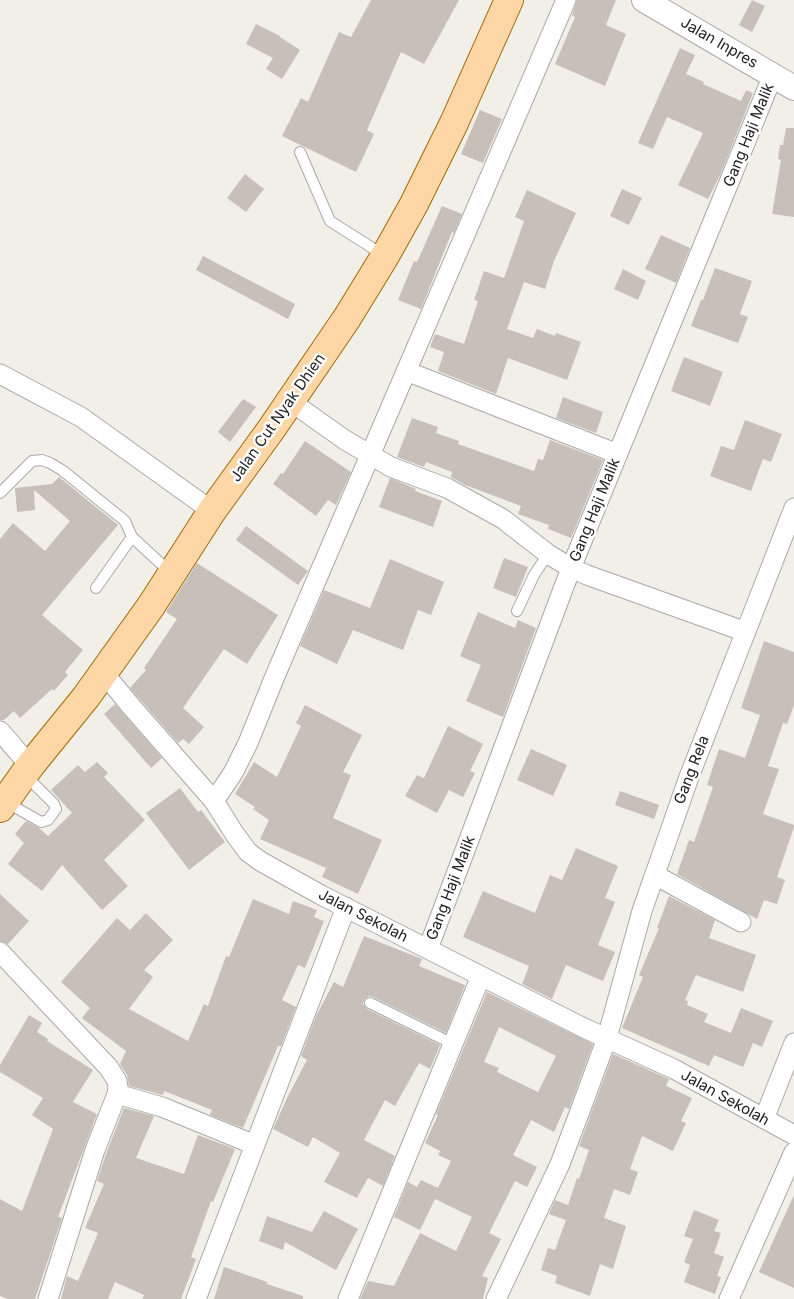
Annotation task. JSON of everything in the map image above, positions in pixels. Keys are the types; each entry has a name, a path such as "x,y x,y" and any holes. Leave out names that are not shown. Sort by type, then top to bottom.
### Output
{"main road":[{"name":"Jalan Cut Nyak Dhien","path":"3,805 86,697 151,606 212,511 347,318 414,204 454,123 510,0"}],"street":[{"path":"214,801 245,751 278,667 566,0"},
{"name":"Jalan Inpres","path":"644,0 794,88"},
{"name":"Gang Haji Malik","path":"428,949 571,568 774,75"},
{"path":"406,371 618,454"},
{"path":"0,374 81,417 212,511"},
{"path":"290,401 370,456 391,467 447,488 503,519 548,554 571,568 746,632"},
{"name":"Gang Rela","path":"496,1299 560,1164 607,1038 642,911 689,777 794,508"},
{"name":"Jalan Sekolah","path":"104,672 130,705 214,801 244,845 260,861 346,908 584,1028 674,1069 794,1135"},
{"path":"0,731 28,771"},
{"path":"655,875 741,922"},
{"path":"196,1299 346,908"},
{"path":"0,952 109,1068 116,1081 117,1094 95,1150 48,1299"},
{"path":"348,1299 481,976"},
{"path":"764,1119 794,1043"},
{"path":"117,1094 162,1107 255,1145"},
{"path":"729,1299 794,1152"}],"lane":[{"path":"300,152 330,221 385,256"},
{"path":"0,493 32,461 42,460 50,463 62,470 125,521 132,537 172,573"},
{"path":"96,588 132,537"},
{"path":"517,611 534,575 548,554"},
{"path":"3,805 41,822 48,820 56,809 54,804 28,771"},
{"path":"370,1003 452,1044"}],"building":[{"path":"371,0 459,0 424,64 401,52 367,130 374,134 356,172 282,136 301,98 308,102 339,32 351,37"},
{"path":"577,0 616,0 606,25 626,34 605,86 555,64 575,17 572,15"},
{"path":"752,0 765,6 752,32 739,25"},
{"path":"256,24 280,36 300,50 282,79 266,69 273,58 246,44"},
{"path":"680,48 695,55 686,74 741,101 746,90 753,93 721,173 708,199 678,185 703,133 667,117 653,149 638,143"},
{"path":"480,110 502,119 483,163 461,154"},
{"path":"786,128 794,128 794,217 772,214 781,160 778,159 780,145 783,145"},
{"path":"245,174 264,189 246,212 227,198"},
{"path":"622,189 642,198 629,225 610,216"},
{"path":"527,190 576,213 554,261 545,289 524,282 507,329 533,338 537,329 555,336 556,333 581,342 567,380 508,358 496,394 438,371 444,352 430,347 435,334 464,344 478,301 474,300 484,271 504,278 524,221 515,217"},
{"path":"442,206 462,214 454,233 452,232 421,309 398,300 414,261 417,262"},
{"path":"661,235 690,248 676,283 645,269"},
{"path":"203,256 295,304 288,319 196,270"},
{"path":"715,268 752,281 740,314 748,317 738,343 691,326"},
{"path":"623,269 646,281 638,300 614,289"},
{"path":"684,357 723,372 710,406 671,391"},
{"path":"563,397 603,412 596,433 556,418"},
{"path":"243,399 256,407 230,442 218,432"},
{"path":"412,418 438,427 436,433 459,441 458,444 534,471 538,459 543,460 550,440 603,460 571,538 548,529 549,525 518,514 521,506 465,485 451,477 452,472 426,462 424,467 397,457"},
{"path":"745,420 782,434 771,462 763,459 751,491 710,476 721,446 734,450"},
{"path":"305,441 351,472 336,505 328,500 316,516 273,484 281,473 283,474"},
{"path":"59,477 118,525 42,615 83,650 65,672 68,675 54,691 52,689 20,718 14,711 4,720 0,720 0,539 13,523 45,551 70,521 34,490 35,510 17,512 15,488 52,484"},
{"path":"390,478 416,489 415,491 442,501 433,527 379,507"},
{"path":"246,526 308,571 298,585 236,540"},
{"path":"504,558 528,567 516,597 493,588"},
{"path":"390,559 444,582 431,615 418,610 403,650 353,630 337,664 300,646 324,590 370,608"},
{"path":"197,563 278,615 247,664 224,649 183,708 204,727 189,744 183,739 178,743 130,688 146,670 144,668 177,619 166,612"},
{"path":"478,612 515,628 518,620 536,628 503,717 466,701 481,665 460,656"},
{"path":"764,641 794,652 794,705 787,724 783,723 768,766 779,769 763,814 794,825 794,827 777,877 785,880 777,904 764,900 757,919 677,874 689,840 694,842 713,787 707,785 719,749 745,758 760,715 741,708"},
{"path":"115,704 162,758 151,768 104,714"},
{"path":"305,705 362,735 343,772 351,775 333,818 382,840 358,894 322,877 326,868 260,839 269,820 253,809 255,807 235,794 254,762 277,777 301,726 296,723"},
{"path":"448,726 483,744 470,771 475,773 463,797 449,790 437,813 405,796 417,775 424,778"},
{"path":"531,749 567,765 553,796 517,780"},
{"path":"97,762 108,773 104,777 145,820 104,860 128,886 102,910 62,865 42,891 8,864 24,843 15,834 26,821 39,828 48,836 72,813 51,790 78,765 85,772"},
{"path":"180,788 198,812 201,810 225,842 189,870 146,813"},
{"path":"620,791 659,805 654,819 615,805"},
{"path":"576,848 618,866 605,898 615,902 598,945 615,952 603,981 566,965 552,999 522,984 529,966 463,937 483,891 535,913 550,875 562,880"},
{"path":"0,894 29,921 8,944 0,941"},
{"path":"669,896 715,920 709,938 756,955 743,992 696,975 685,1000 688,1001 687,1005 708,1014 704,1022 731,1033 741,1008 773,1021 762,1047 753,1043 743,1067 714,1055 709,1066 622,1028 643,977 639,975 659,928 657,928"},
{"path":"253,899 289,914 293,901 317,910 314,917 324,921 305,968 298,965 282,1000 296,1007 281,1046 278,1046 243,1128 210,1115 212,1110 164,1091 163,1095 129,1086 127,1075 120,1064 126,1051 82,1018 90,1008 61,982 117,918 130,930 146,913 173,940 144,970 153,977 129,1009 188,1041 204,1004 208,1006 226,956 229,957"},
{"path":"364,936 422,959 419,966 465,985 446,1033 373,997 369,996 364,1000 363,1004 367,1009 440,1045 430,1069 419,1063 395,1106 385,1100 364,1140 395,1156 383,1186 368,1178 357,1198 324,1182 340,1153 313,1137 308,1147 273,1129 307,1060 301,1056 316,1016 334,982 343,987"},
{"path":"487,992 593,1044 569,1109 565,1107 554,1132 531,1120 513,1155 537,1167 527,1187 515,1181 489,1233 501,1239 482,1276 488,1278 483,1299 360,1299 368,1281 394,1286 420,1233 456,1251 472,1217 435,1199 420,1230 394,1217 408,1182 417,1187 421,1180 438,1188 451,1161 438,1155 440,1151 425,1143 438,1115 436,1114","holes":["499,1027 556,1056 538,1092 497,1072 499,1068 484,1062"]},
{"path":"29,1015 42,1023 37,1032 48,1039 47,1041 93,1070 73,1102 97,1114 58,1217 62,1218 35,1299 8,1299 0,1296 0,1199 22,1211 53,1129 32,1115 43,1098 0,1072 0,1065"},
{"path":"613,1054 669,1079 666,1086 692,1098 681,1121 686,1123 673,1151 642,1136 630,1169 638,1172 630,1195 614,1189 604,1218 626,1226 613,1269 600,1264 590,1296 555,1283 557,1276 541,1270 548,1248 555,1250 566,1220 549,1214 555,1200 568,1205 577,1178 579,1179 589,1150 579,1146"},
{"path":"124,1108 154,1116 136,1158 184,1174 198,1135 235,1149 213,1202 211,1201 191,1257 196,1259 181,1299 142,1299 144,1295 115,1282 108,1299 61,1299 67,1276 78,1281 98,1233 85,1228 104,1184 97,1181"},
{"path":"794,1195 794,1288 759,1272"},
{"path":"694,1210 719,1220 714,1231 721,1233 714,1253 724,1257 717,1276 721,1277 715,1294 684,1282 690,1265 684,1262 693,1239 684,1236"},
{"path":"324,1211 358,1229 336,1270 285,1242 283,1250 259,1241 267,1216 312,1232"},
{"path":"224,1267 303,1296 303,1299 214,1299"}]}
